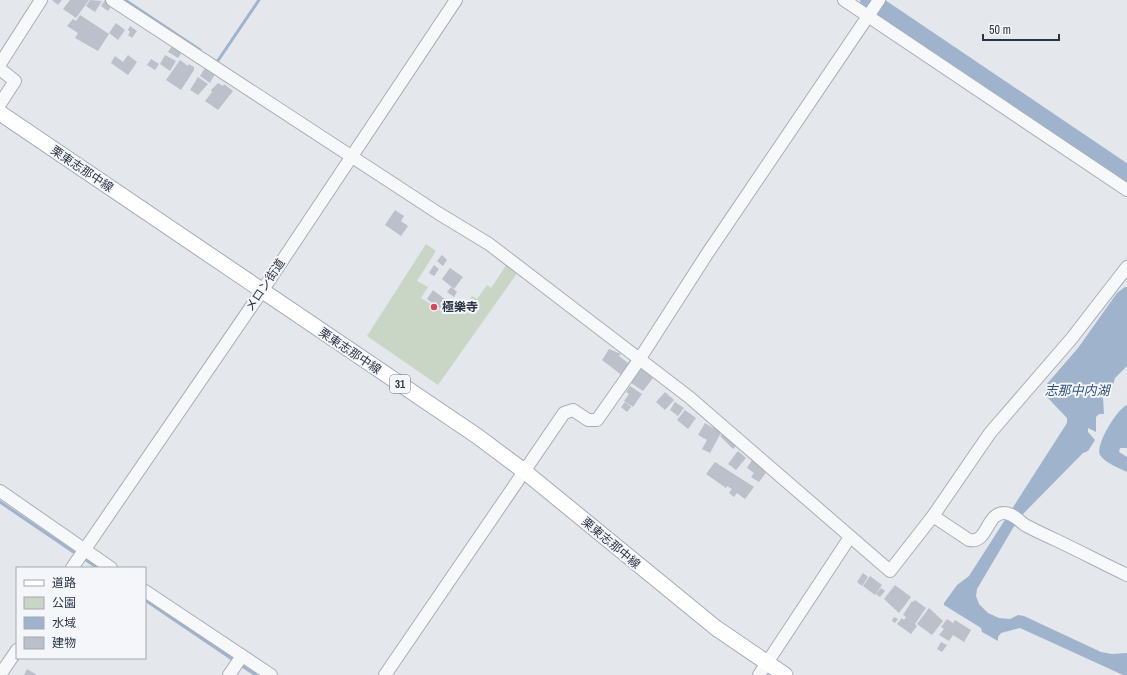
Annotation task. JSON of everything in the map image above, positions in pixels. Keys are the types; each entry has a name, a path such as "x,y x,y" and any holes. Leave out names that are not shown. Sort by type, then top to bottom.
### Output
{"main road":[{"name":"栗東志那中線","path":"0,113 477,436 524,471 662,586 716,628 763,669 785,675"}],"street":[{"path":"0,64 41,0"},
{"path":"112,0 438,213 490,244 639,357 738,437 890,571 933,516 990,433 1072,338 1127,267"},
{"name":"メロン街道","path":"79,558 262,291 456,0"},
{"path":"844,0 1127,190"},
{"path":"385,675 564,413 573,410 588,420 597,420 637,363 639,357 879,0"},
{"path":"0,69 15,81 0,104"},
{"path":"0,492 79,558 109,567"},
{"path":"933,516 969,540 974,541 978,540 994,517 999,514 1006,513 1026,525 1127,575"},
{"path":"763,669 850,537"},
{"path":"146,592 236,665 271,675"},
{"path":"0,675 16,651"}],"green space":[{"path":"426,244 436,251 417,281 428,287 421,298 441,311 448,301 462,310 472,296 477,299 487,285 491,288 507,264 518,272 438,385 367,336"}],"water":[{"name":"志那中内湖","path":"1127,287 1127,366 1115,378 1112,389 1104,392 1104,414 1099,414 1096,417 1096,432 1088,428 1088,432 1095,440 1088,451 1083,453 1024,513 1013,528 977,589 976,596 979,604 988,613 999,618 1010,619 1018,615 1024,616 1101,652 1112,654 1127,653 1127,675 1123,675 1020,628 1001,633 998,637 998,641 982,632 981,628 944,605 944,603 957,585 969,576 1067,423 1067,418 1045,395 1046,385 1078,348 1117,293"},
{"name":"志那中内湖","path":"1127,405 1127,448 1120,448 1119,452 1127,457 1127,472 1112,465 1102,458 1099,450 1108,428 1118,413"}],"building":[{"path":"52,0 62,0 58,5"},
{"path":"70,0 89,0 76,18 63,9"},
{"path":"90,0 102,1 95,12 86,6"},
{"path":"105,0 112,5 108,11 101,6"},
{"path":"80,15 109,34 98,51 75,38 78,33 67,26 73,19 76,21"},
{"path":"116,23 125,30 118,40 109,33"},
{"path":"130,26 137,31 132,38 128,35 130,32 128,30"},
{"path":"172,46 182,52 178,58 168,52"},
{"path":"128,55 137,62 128,75 111,63 115,56 123,62"},
{"path":"165,55 176,61 170,71 160,64"},
{"path":"151,59 159,64 155,70 147,65"},
{"path":"180,60 188,66 189,64 194,67 194,70 181,90 166,80"},
{"path":"205,68 215,74 210,83 200,76"},
{"path":"198,77 208,84 198,95 190,90"},
{"path":"218,83 223,86 224,84 233,91 218,110 205,101 212,92 211,90"},
{"path":"395,210 404,216 401,221 408,226 401,236 385,225"},
{"path":"442,255 447,260 443,266 437,261"},
{"path":"434,265 439,269 434,276 429,273"},
{"path":"450,268 463,277 454,289 442,279"},
{"path":"451,287 457,292 454,297 447,292"},
{"path":"433,290 446,300 440,309 427,299"},
{"path":"609,349 621,354 619,356 628,363 631,358 634,360 623,376 602,360"},
{"path":"641,368 653,378 643,391 628,381"},
{"path":"630,386 642,394 633,407 624,401 629,394 626,392"},
{"path":"665,392 674,400 665,410 656,402"},
{"path":"625,402 631,407 627,412 621,407"},
{"path":"675,402 684,408 678,416 670,410"},
{"path":"685,410 696,418 688,429 677,420"},
{"path":"705,423 713,428 715,424 723,429 710,453 702,449 707,440 698,435"},
{"path":"725,431 738,444 733,449 720,436"},
{"path":"738,451 746,458 736,470 728,464"},
{"path":"752,460 768,470 759,482 751,477 754,473 747,468"},
{"path":"715,462 754,487 745,499 737,493 734,497 729,493 732,489 727,486 726,488 706,474"},
{"path":"863,573 868,577 862,586 857,582"},
{"path":"870,576 882,585 875,595 863,586"},
{"path":"895,585 911,597 899,613 884,599"},
{"path":"881,588 885,591 880,597 876,594"},
{"path":"915,600 926,608 915,624 917,626 911,634 897,624 902,618 904,620 906,617 903,615 912,601 913,602"},
{"path":"929,608 943,621 932,635 917,624"},
{"path":"894,617 898,619 895,623 892,621"},
{"path":"947,619 953,623 955,620 971,630 964,642 953,635 949,641 939,635 944,629 941,627"},
{"path":"941,642 947,645 942,652 937,649"},
{"path":"27,669 37,675 24,675"}],"waterway":[{"path":"125,0 200,50"},
{"path":"214,60 217,62 259,0"},
{"path":"869,0 1127,174"},
{"path":"0,502 78,555"},
{"path":"83,558 96,567"},
{"path":"146,601 235,661"},
{"path":"239,664 256,675"}],"place":[{"name":"極樂寺","path":"434,307"}]}
